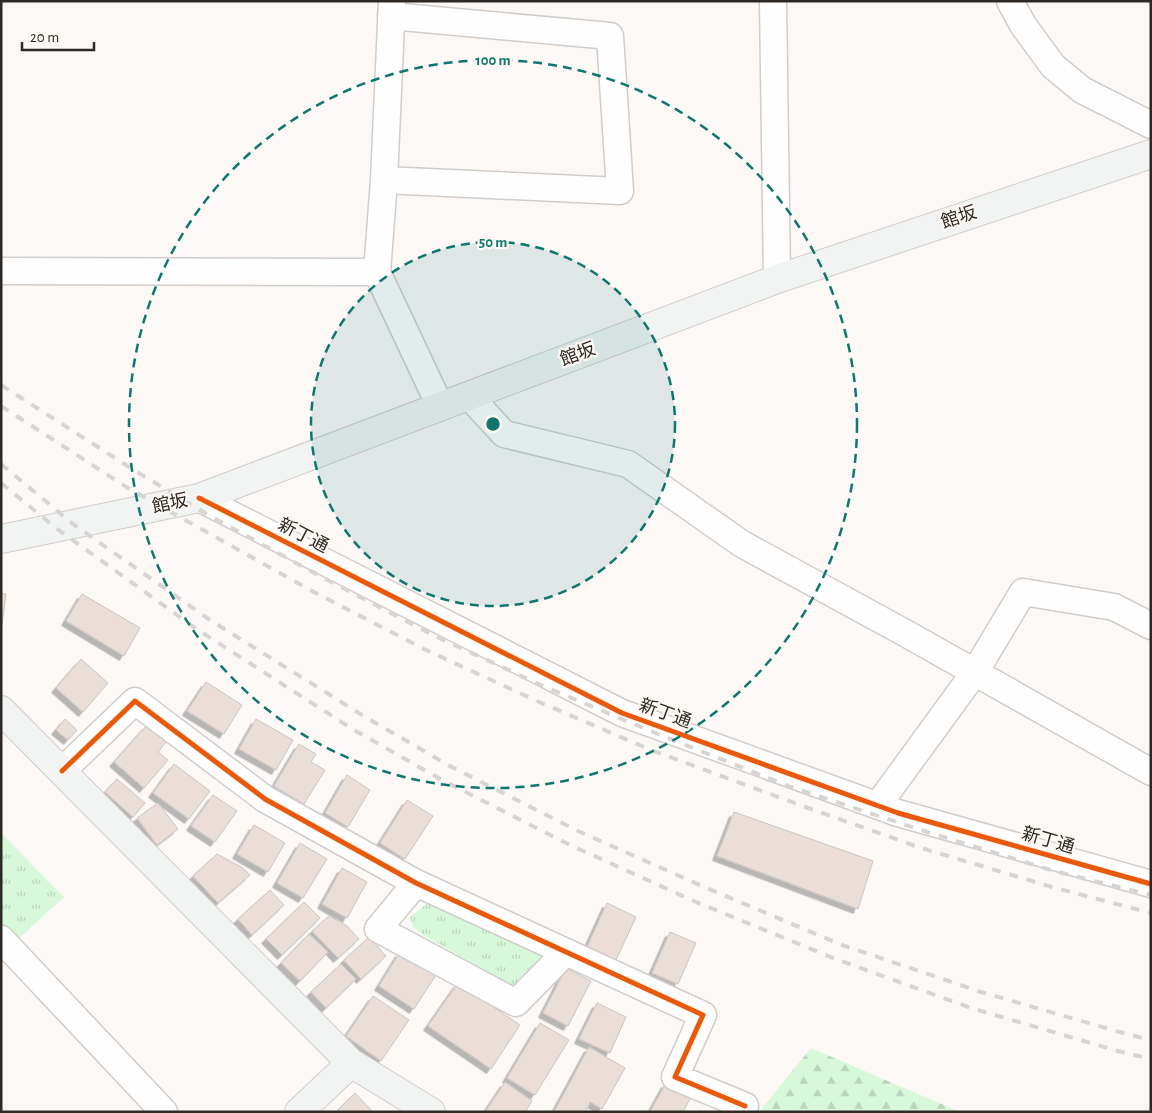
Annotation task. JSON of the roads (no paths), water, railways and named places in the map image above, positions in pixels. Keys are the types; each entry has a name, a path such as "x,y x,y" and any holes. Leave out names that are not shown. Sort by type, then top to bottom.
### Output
{"main road":[{"name":"館坂","path":"1,539 199,498 777,279 1151,154"},
{"path":"1,710 351,1063 431,1112"},
{"path":"299,1112 351,1063"}],"street":[{"path":"773,1 777,279"},
{"path":"1010,1 1023,24 1053,66 1082,90 1151,125"},
{"path":"384,180 620,191 610,36 392,8 384,180 377,272 440,406"},
{"path":"1,271 377,272"},
{"path":"469,396 504,434 628,464 742,544 907,634 1151,772"},
{"name":"新丁通","path":"199,498 622,713 898,813 1151,884"},
{"path":"878,805 975,672 1023,592 1114,607 1151,626"},
{"path":"62,771 135,701 265,799 416,883 703,1015 675,1077 745,1106"},
{"path":"416,883 378,929 516,1003 566,952"},
{"path":"1,939 164,1112"}],"railway":[{"path":"1,385 210,516 433,635 543,686 791,787 1054,871 1151,895"},
{"path":"1,406 128,488 312,591 426,650 537,701 651,750 918,847 1052,887 1151,913"},
{"path":"1,464 73,524 210,620 362,715 448,765 578,831 842,945 981,992 1151,1040"},
{"path":"1,483 56,528 198,630 354,730 442,780 570,845 696,902 833,958 971,1008 1151,1059"}]}
